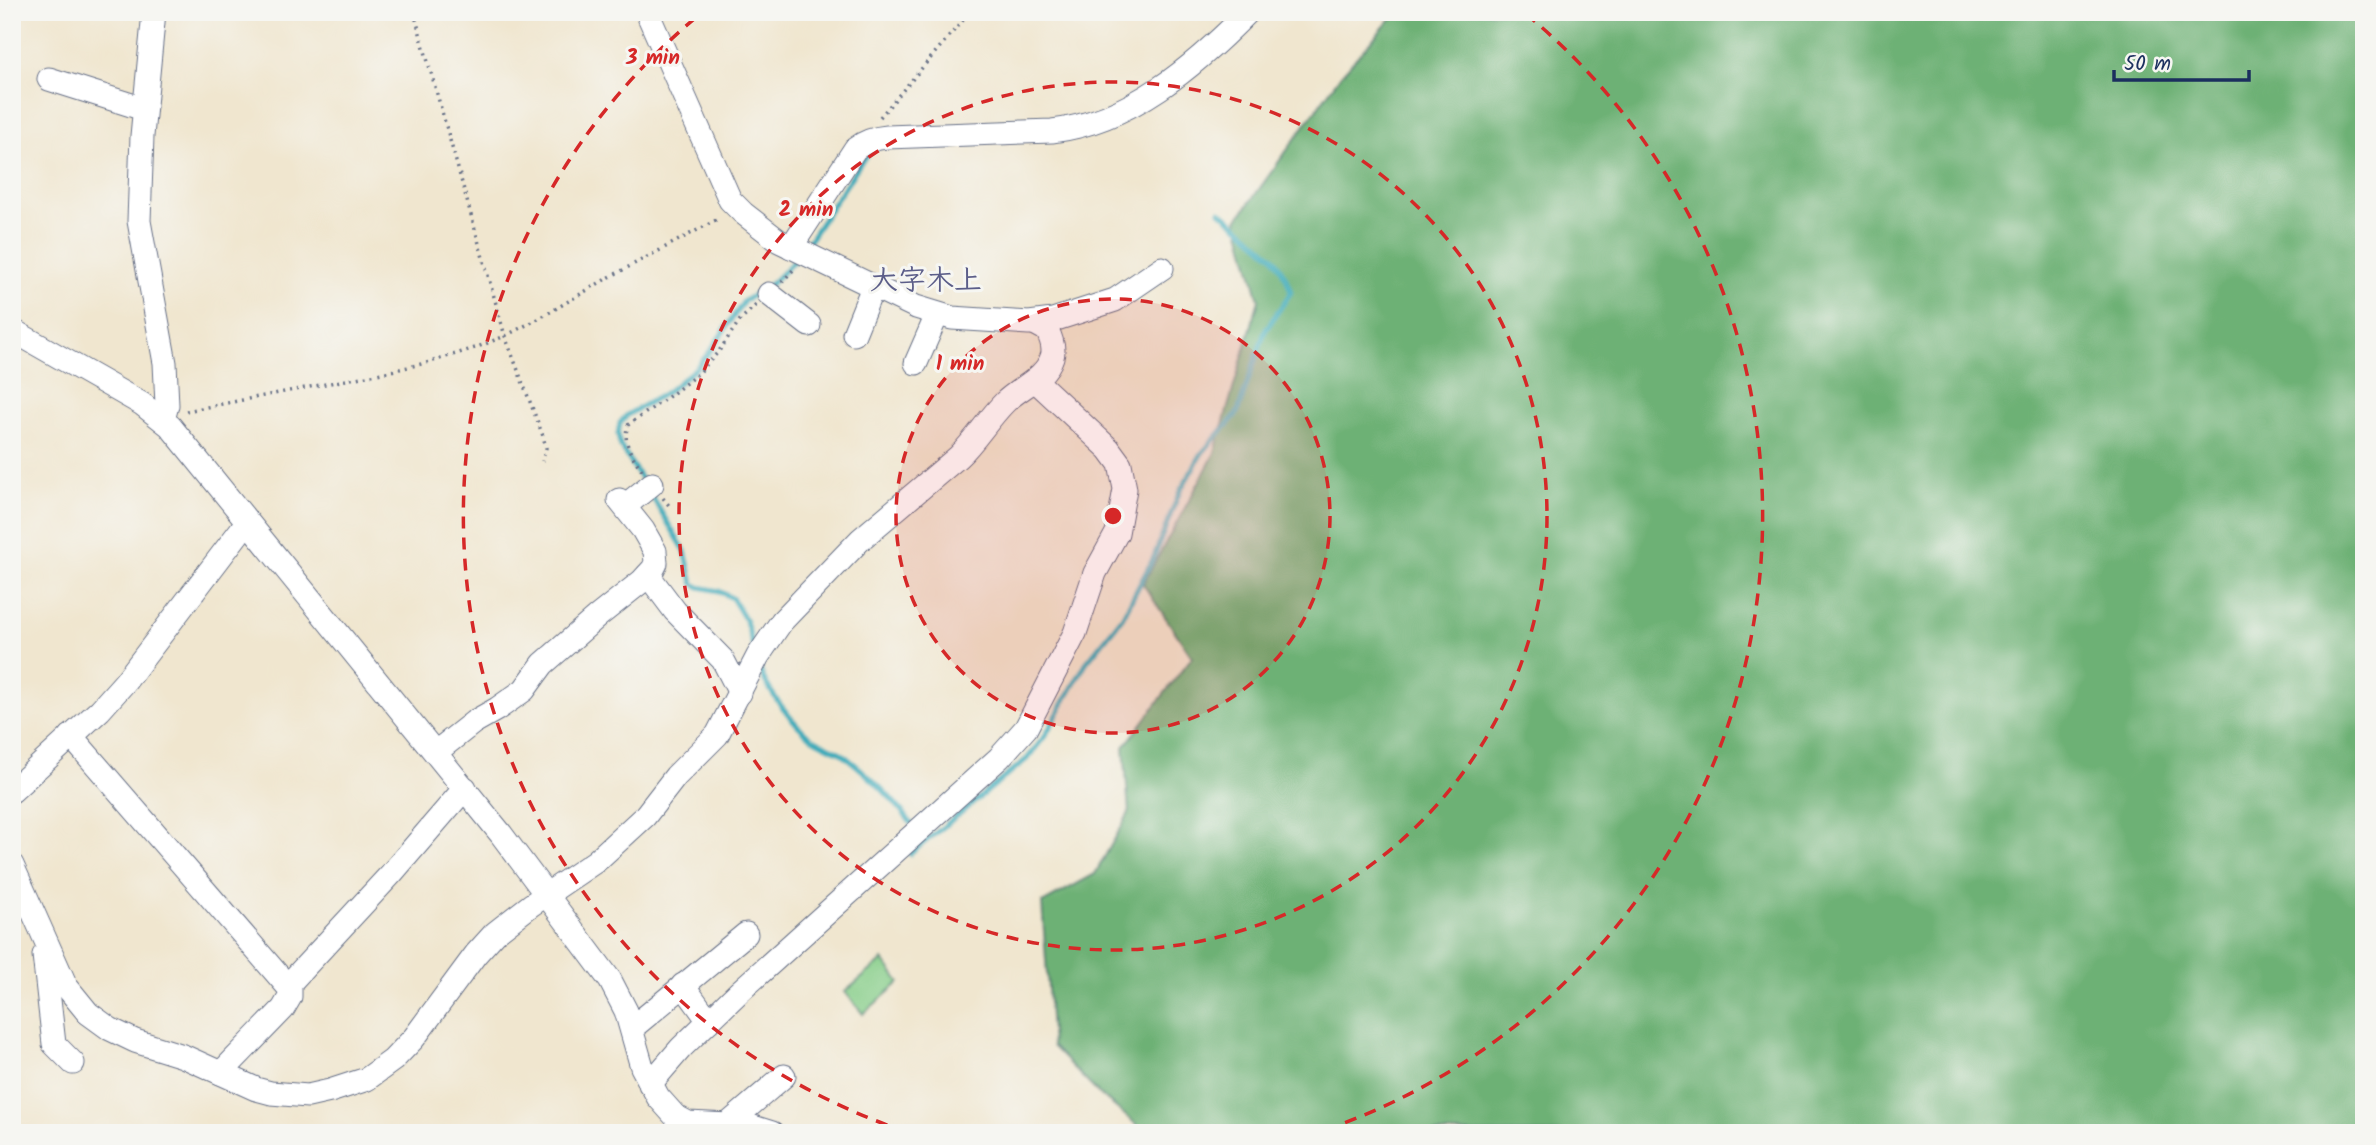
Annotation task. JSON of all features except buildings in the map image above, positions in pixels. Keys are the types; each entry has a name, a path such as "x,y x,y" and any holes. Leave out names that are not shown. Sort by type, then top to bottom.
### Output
{"street":[{"path":"154,12 144,109 139,220 165,363 165,417"},
{"path":"647,12 724,191 736,207 770,234 799,251 937,315 960,320 1036,324 1115,300 1162,268"},
{"path":"799,251 855,149 871,139 1052,131 1076,127 1133,105 1173,80 1248,12"},
{"path":"49,79 144,109"},
{"path":"855,334 873,287"},
{"path":"769,294 809,325"},
{"path":"916,363 937,315"},
{"path":"12,864 73,998 94,1018 127,1038 172,1052 263,1091 288,1096 308,1096 367,1079 394,1060 414,1038 476,954 495,933 596,861 645,816 676,776 717,735 758,656 776,628 861,539 958,457 976,440 1004,403 1035,380 1046,368 1053,351 1047,330 1036,324"},
{"path":"12,330 165,417 247,522 436,752 610,979 620,996 632,1028 642,1067 676,1124 750,1126 772,1133"},
{"path":"650,1084 664,1065 709,1021 1016,742 1033,715 1075,633 1095,573 1115,540 1125,489 1120,464 1109,449 1035,380"},
{"path":"436,752 474,722 524,690 543,664 648,575 656,563 655,551 622,503 652,484"},
{"path":"12,791 125,682 247,522"},
{"path":"648,575 675,611 723,660 740,693"},
{"path":"72,736 288,985 291,993 283,1009 220,1073"},
{"path":"288,985 465,789"},
{"path":"41,928 54,1044 73,1063"},
{"path":"632,1028 746,934"},
{"path":"683,985 709,1021"},
{"path":"727,1125 784,1076"}],"path":[{"path":"414,12 505,336 543,436 546,448 542,461"},
{"path":"855,149 970,12"},
{"path":"165,417 430,362 505,336 736,207"},
{"path":"671,508 627,444 628,425 700,372 719,351 740,320 787,278 799,251"}],"green space":[{"path":"1397,12 2364,12 2364,1133 1139,1133 1137,1125 1097,1092 1052,1046 1042,903 1095,874 1129,813 1124,747 1192,657 1143,584 1214,455 1259,300 1237,220 1341,75"},
{"path":"883,960 900,982 863,1014 845,992"}],"waterway":[{"path":"805,247 871,151"},
{"path":"910,854 1027,759 1045,736 1086,663 1122,618 1153,559 1180,491 1202,453 1237,414 1265,331 1291,292 1274,257 1220,211"},
{"path":"644,484 620,445 620,423 627,415 667,392 696,368 744,301 772,283 797,258"},
{"path":"649,492 685,551 693,583 732,598 746,621 754,650"},
{"path":"760,669 775,696 798,725 812,738 842,754 864,772 914,827"}],"district":[{"name":"大字木上","path":"926,279"}]}
